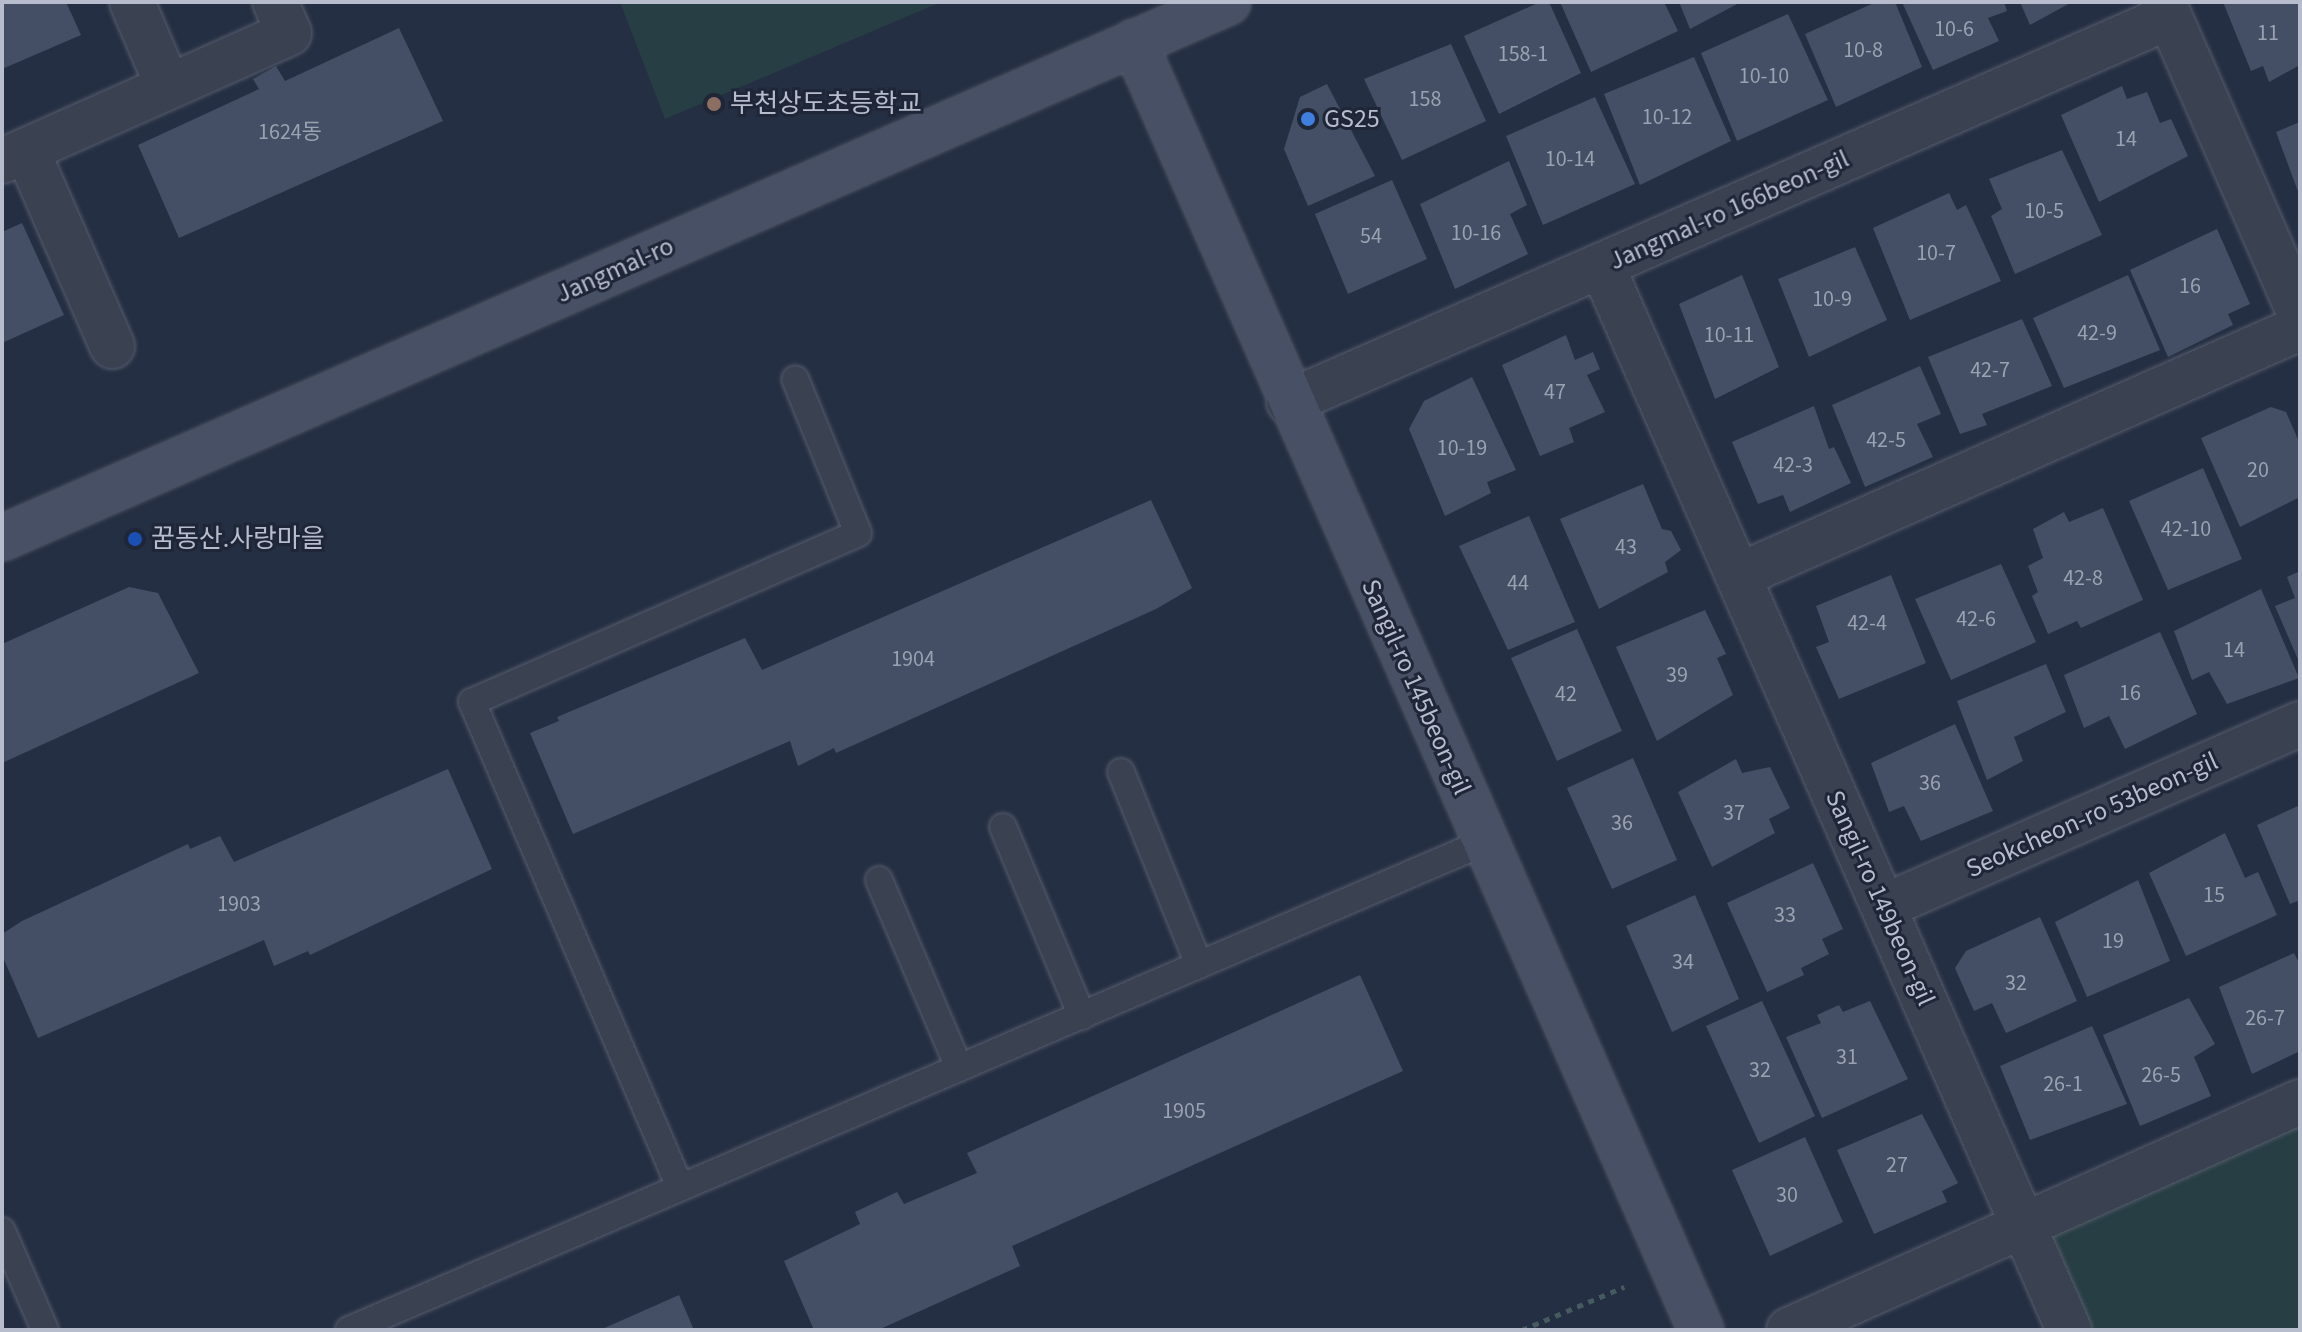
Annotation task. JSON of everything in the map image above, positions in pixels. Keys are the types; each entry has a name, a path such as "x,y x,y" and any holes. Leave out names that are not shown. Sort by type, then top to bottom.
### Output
{"street":[{"path":"132,2 167,84"},
{"path":"112,346 14,156 167,84 289,33 275,2"},
{"name":"Jangmal-ro","path":"2,538 1228,2"},
{"name":"Jangmal-ro 166beon-gil","path":"1289,402 1602,266 2166,9 2300,314"},
{"name":"Sangil-ro 145beon-gil","path":"1134,42 1289,402 1701,1330"},
{"name":"Sangil-ro 149beon-gil","path":"1602,266 2069,1330"},
{"path":"1738,576 2300,328"},
{"name":"Seokcheon-ro 53beon-gil","path":"1885,906 2300,724"},
{"path":"1789,1330 2021,1221 2300,1102"}],"lane":[{"path":"680,1187 472,702 858,533 795,379"},
{"path":"1121,772 1199,965"},
{"path":"1003,827 1082,1016"},
{"path":"349,1330 1485,842"},
{"path":"879,880 959,1068"},
{"path":"2,1231 45,1330"}],"path":[{"path":"1522,1330 1673,1266"}],"green space":[{"path":"620,2 941,2 665,119"},
{"path":"2300,1102 2300,1330 2069,1330 2021,1221"}],"building":[{"path":"2,2 66,2 81,35 2,69"},
{"path":"1540,2 1549,2 1581,73 1499,114 1464,36"},
{"path":"1560,2 1664,2 1678,31 1591,72"},
{"path":"1679,2 1741,2 1690,29"},
{"path":"1876,2 1895,2 1922,67 1836,107 1805,34"},
{"path":"1902,2 2004,2 2007,11 1988,18 1999,41 1933,70"},
{"path":"2020,2 2072,2 2030,25"},
{"path":"2223,2 2300,2 2300,65 2269,82 2263,66 2251,71"},
{"path":"1788,14 1828,100 1737,141 1701,53"},
{"path":"399,28 443,121 179,238 138,145 259,89 253,79 276,66 285,81"},
{"path":"1451,44 1486,121 1402,160 1364,79"},
{"path":"1694,57 1731,141 1640,185 1604,94"},
{"path":"1327,84 1375,176 1308,206 1284,149 1300,97"},
{"path":"2122,86 2127,99 2147,92 2160,123 2171,119 2188,156 2099,202 2061,115"},
{"path":"1595,97 1635,184 1543,225 1506,136"},
{"path":"2300,122 2300,197 2276,132"},
{"path":"2062,150 2102,235 2015,274 1991,216 2002,209 1989,179"},
{"path":"1509,161 1527,205 1510,214 1528,254 1455,289 1420,204"},
{"path":"1392,180 1427,259 1348,294 1315,214"},
{"path":"1949,193 1957,210 1966,205 2001,281 1910,320 1873,228"},
{"path":"22,223 64,315 2,343 2,232"},
{"path":"2217,229 2250,304 2228,314 2233,325 2168,357 2130,270"},
{"path":"1855,247 1887,320 1809,357 1778,279"},
{"path":"1742,275 1779,367 1715,399 1679,304"},
{"path":"2128,275 2160,350 2064,388 2033,318"},
{"path":"2022,319 2052,386 1982,414 1987,425 1960,434 1928,357"},
{"path":"1566,335 1575,360 1593,352 1600,369 1587,375 1605,412 1569,428 1574,442 1540,456 1502,365"},
{"path":"1920,366 1941,414 1917,424 1933,457 1865,487 1832,405"},
{"path":"1472,377 1516,470 1487,482 1491,493 1445,516 1409,429 1424,401"},
{"path":"1814,406 1829,449 1834,447 1851,483 1790,512 1783,495 1758,504 1732,442"},
{"path":"2271,407 2286,412 2300,444 2300,497 2240,527 2201,438"},
{"path":"2203,468 2242,559 2168,590 2129,501"},
{"path":"1643,484 1662,529 1671,531 1681,550 1665,562 1668,572 1599,609 1560,519"},
{"path":"1151,500 1192,588 1156,609 836,753 834,748 798,766 790,741 573,834 530,733 559,721 557,717 745,638 762,670"},
{"path":"2103,508 2143,600 2081,628 2077,621 2048,634 2032,596 2038,592 2028,566 2043,558 2033,529 2064,512 2069,522"},
{"path":"1529,516 1575,622 1508,650 1459,546"},
{"path":"2001,564 2036,642 1951,680 1915,599"},
{"path":"2300,571 2300,664 2275,606 2295,598 2287,577"},
{"path":"1891,575 1926,663 1839,699 1816,647 1829,642 1816,606"},
{"path":"129,587 158,593 199,673 2,763 2,644"},
{"path":"2261,589 2299,678 2227,704 2209,672 2192,680 2174,631"},
{"path":"1705,610 1726,654 1717,658 1733,695 1657,741 1616,647"},
{"path":"1577,629 1622,731 1557,761 1511,658"},
{"path":"2160,632 2197,714 2125,749 2109,716 2084,728 2064,675"},
{"path":"2046,664 2066,712 2014,737 2023,761 1987,780 1957,701"},
{"path":"1955,724 1993,811 1921,841 1904,806 1889,812 1871,763"},
{"path":"1633,758 1677,860 1612,889 1567,788"},
{"path":"1736,759 1742,773 1770,767 1790,808 1769,819 1775,833 1712,867 1678,792"},
{"path":"448,769 492,869 310,955 308,951 274,966 264,940 38,1038 2,955 2,934 22,921 188,844 190,849 220,836 234,862"},
{"path":"2300,805 2300,900 2290,904 2257,825"},
{"path":"2225,833 2245,878 2258,872 2277,915 2186,956 2149,873"},
{"path":"1813,863 1843,929 1822,939 1829,954 1801,968 1804,975 1767,992 1727,903"},
{"path":"2138,880 2170,961 2087,997 2055,922"},
{"path":"1695,895 1739,999 1672,1032 1626,926"},
{"path":"2040,917 2077,1001 2006,1033 1992,1003 1974,1011 1955,968 1966,951"},
{"path":"2294,953 2300,965 2300,1051 2252,1074 2219,987"},
{"path":"1360,975 1403,1071 1012,1246 1020,1266 878,1330 814,1330 784,1261 860,1224 855,1212 897,1192 904,1204 977,1173 967,1153"},
{"path":"2189,998 2215,1044 2194,1057 2211,1096 2140,1126 2103,1035"},
{"path":"1762,1001 1815,1116 1759,1143 1706,1026"},
{"path":"1870,1001 1908,1079 1822,1118 1786,1037 1821,1023 1817,1015 1839,1005 1843,1012"},
{"path":"2092,1026 2127,1104 2030,1140 2000,1066"},
{"path":"1922,1114 1958,1183 1942,1191 1947,1202 1874,1234 1837,1150"},
{"path":"1805,1137 1843,1222 1770,1256 1732,1170"},
{"path":"679,1295 694,1330 600,1330"}],"place":[{"name":"부천상도초등학교","path":"714,104"},
{"name":"GS25","path":"1308,119"},
{"name":"꿈동산.사랑마을","path":"135,539"}]}
